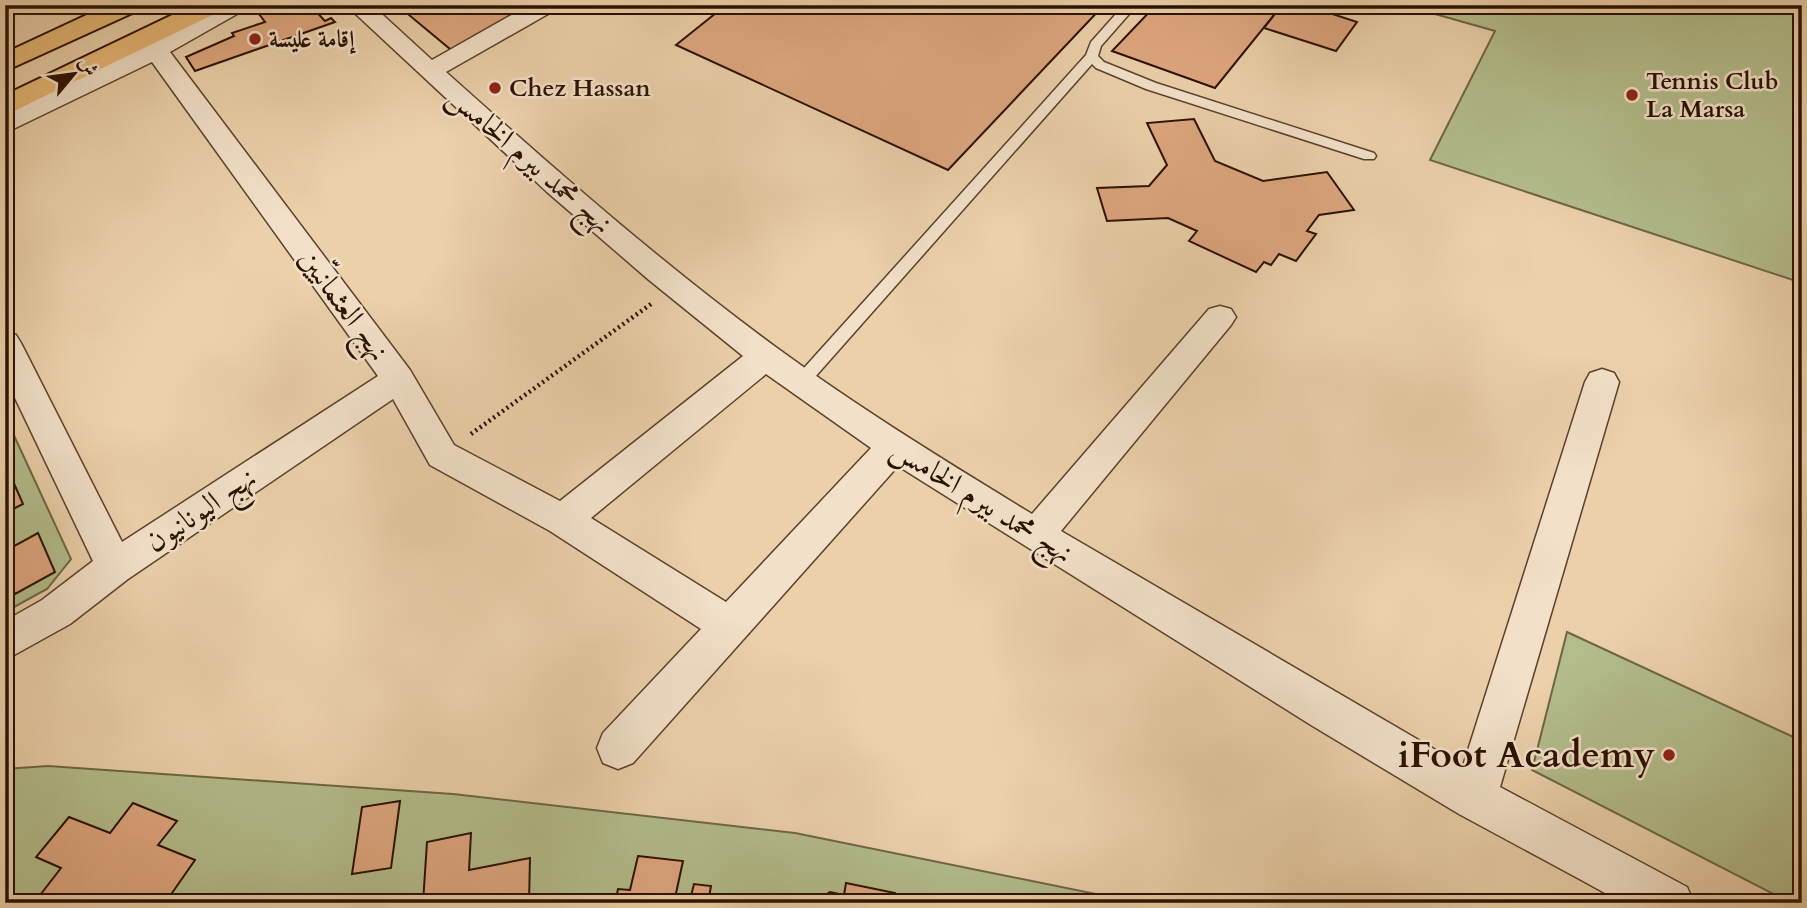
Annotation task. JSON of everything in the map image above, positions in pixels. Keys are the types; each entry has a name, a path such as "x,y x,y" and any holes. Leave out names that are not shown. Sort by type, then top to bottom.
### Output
{"highway":[{"path":"5,63 130,5"},
{"path":"5,84 171,5"},
{"path":"5,106 214,5"}],"street":[{"path":"5,125 156,50 236,5"},
{"name":"نهج محمد بيرم الخامس","path":"358,5 676,286 765,356 894,447 1281,685 1475,798 1671,903"},
{"path":"430,71 547,5"},
{"name":"نهج العثمانيّين","path":"156,50 398,379 442,455"},
{"path":"1036,536 1220,317"},
{"path":"5,343 115,567"},
{"path":"563,520 765,356"},
{"name":"نهج اليونانيون","path":"5,642 56,612 115,567 398,379"},
{"path":"1475,798 1602,382"},
{"path":"618,748 894,447"},
{"path":"442,455 563,520 729,625"}],"lane":[{"path":"802,382 1092,56 1095,45 1131,5"},
{"path":"1092,56 1100,65 1151,86 1369,156"}],"path":[{"path":"442,455 676,286"}],"green space":[{"name":"Tennis Club La Marsa","path":"1403,5 1802,5 1802,283 1430,160 1495,31"},
{"path":"5,416 71,559 47,589 5,612"},
{"name":"iFoot Academy","path":"1567,632 1802,741 1802,903 1791,903 1532,770"},
{"path":"48,766 453,794 795,833 1140,903 5,903 5,769"}],"building":[{"name":"إقامة عليسة","path":"285,5 310,5 325,21 331,18 335,22 195,71 186,57 234,36 232,33 265,22 259,14"},
{"path":"426,5 545,5 456,54 409,15"},
{"path":"726,5 1104,5 948,170 676,45"},
{"path":"1156,5 1282,5 1215,88 1112,51"},
{"path":"1282,5 1305,5 1357,22 1336,51 1264,28"},
{"path":"1194,119 1215,161 1263,181 1327,172 1354,210 1319,215 1307,231 1316,234 1296,261 1279,254 1271,265 1264,262 1256,272 1189,241 1197,231 1168,218 1107,221 1097,188 1149,186 1167,165 1147,123"},
{"path":"5,463 23,504 5,513"},
{"path":"38,533 55,572 15,594 9,581 5,582 5,551"},
{"path":"400,801 391,868 352,874 362,807"},
{"path":"133,803 177,821 158,845 195,860 165,903 34,903 61,868 36,857 69,817 110,833"},
{"path":"471,833 469,870 530,858 529,903 423,903 427,842"},
{"path":"638,856 683,861 675,898 690,900 694,884 711,886 708,903 615,903 618,889 630,890"},
{"path":"846,883 895,893 894,903 812,903 830,892 844,895"}],"place":[{"name":"إقامة عليسة","path":"255,39"},
{"name":"Chez Hassan","path":"495,88"},
{"name":"Tennis Club La Marsa","path":"1632,95"},
{"name":"iFoot Academy","path":"1669,755"}]}
